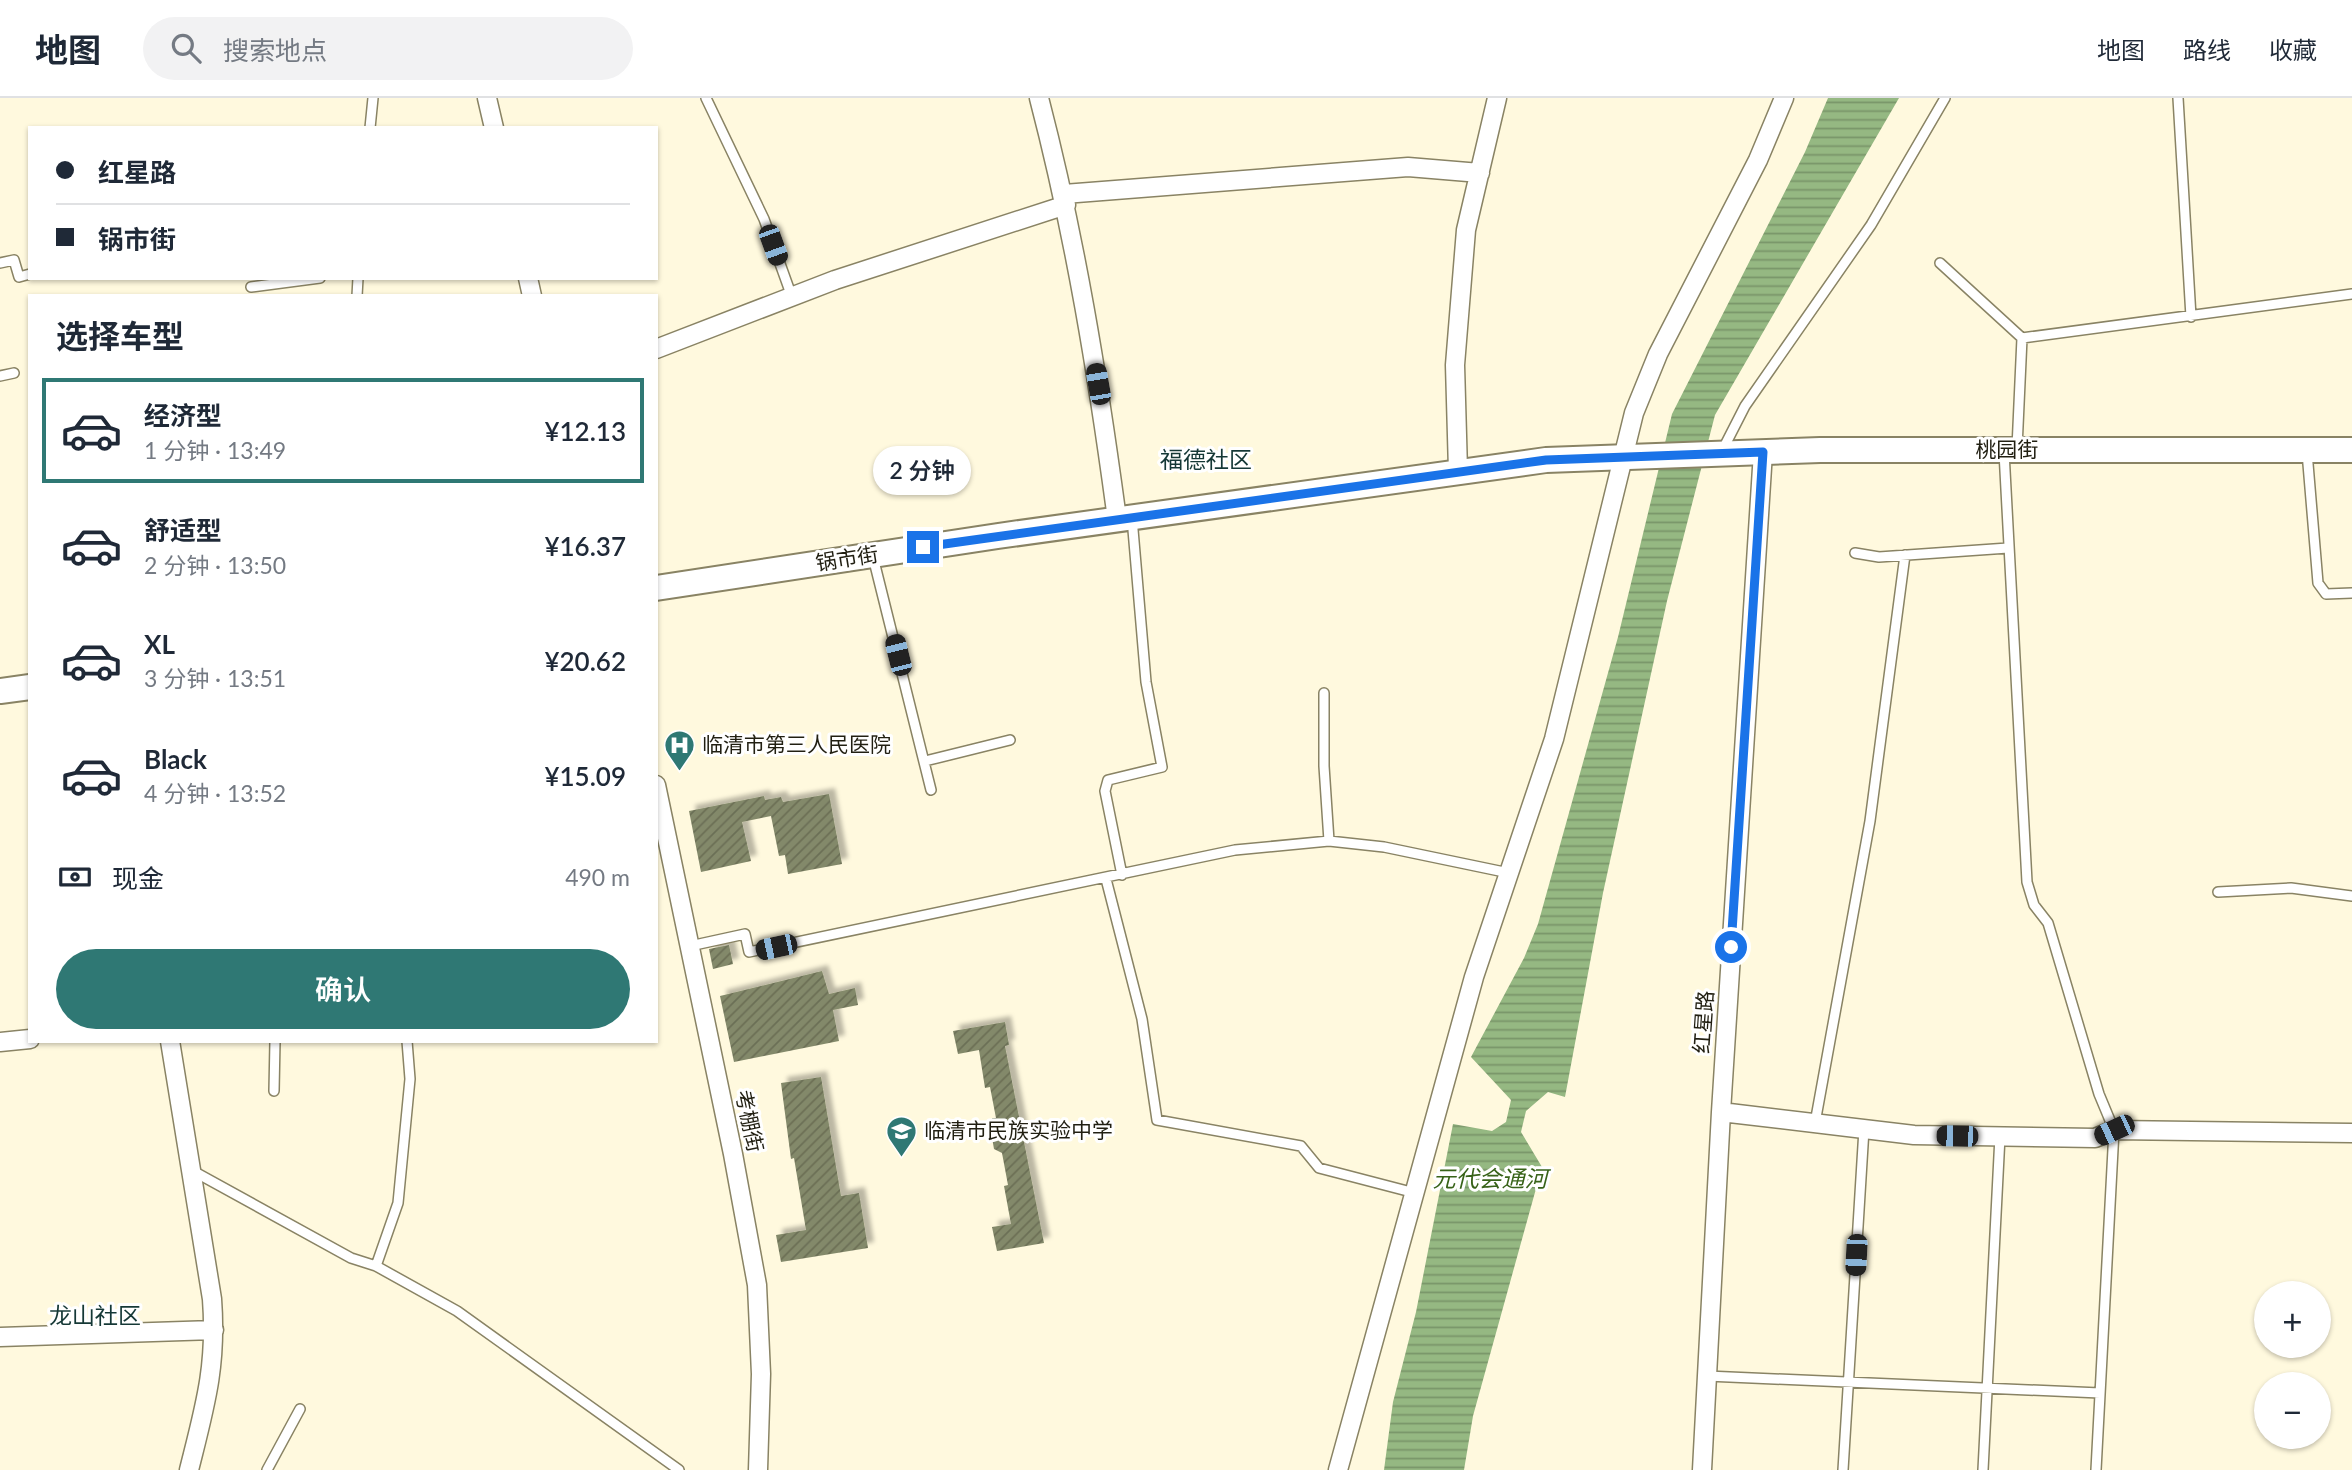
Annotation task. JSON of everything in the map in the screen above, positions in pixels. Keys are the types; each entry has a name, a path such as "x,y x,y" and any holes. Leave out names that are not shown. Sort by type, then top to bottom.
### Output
{"street":[{"path":"487,98 494,126"},
{"path":"1039,98 1065,199 1102,410 1125,518"},
{"path":"1458,471 1455,365 1466,230 1497,98"},
{"path":"1338,1470 1474,977 1554,739 1634,414 1658,354 1758,160 1784,98"},
{"path":"658,348 1065,199 1408,166 1480,173"},
{"name":"桃园街","path":"1662,456 1763,452 2352,450"},
{"name":"红星路","path":"1702,1470 1721,1112 1763,452"},
{"name":"锅市街","path":"658,588 1458,471 1546,460 1662,456"},
{"path":"0,691 28,687"},
{"name":"考棚街","path":"658,794 757,1285 761,1374 758,1470"},
{"path":"0,1042 28,1039"},
{"path":"170,1043 212,1299 214,1330 212,1377 189,1470"},
{"path":"1721,1112 1914,1135 2095,1138 2114,1130 2352,1133"},
{"path":"0,1337 214,1330"}],"lane":[{"path":"370,126 373,98"},
{"path":"706,98 764,219 792,297"},
{"path":"1720,453 1745,406 1871,225 1945,98"},
{"path":"2178,98 2191,317"},
{"path":"0,263 15,260 19,277 28,275"},
{"path":"1940,263 2022,338 2352,294"},
{"path":"251,287 305,280"},
{"path":"2022,338 2010,450 2008,548 2027,882 2034,905 2048,923 2099,1094 2114,1130 2096,1470"},
{"path":"0,376 14,373"},
{"path":"2307,450 2318,583 2326,594 2352,593"},
{"path":"1122,875 1105,791 1108,780 1161,767 1125,518"},
{"path":"1855,553 1879,557 2008,548"},
{"path":"873,555 931,790"},
{"path":"1815,1123 1870,821 1905,555"},
{"path":"1324,693 1324,766 1329,841"},
{"path":"925,761 1010,740"},
{"path":"690,946 745,934 749,953 1235,850 1329,841 1384,847 1509,873"},
{"path":"1106,879 1142,1019 1157,1120 1301,1146 1319,1168 1415,1193"},
{"path":"2218,892 2269,887 2352,896"},
{"path":"274,1091 275,1043"},
{"path":"376,1266 398,1203 410,1079 407,1043"},
{"path":"1843,1470 1864,1129"},
{"path":"1983,1470 2000,1136"},
{"path":"191,1170 351,1258 376,1266 457,1311 679,1470"},
{"path":"1707,1376 2100,1394"},
{"path":"267,1470 300,1409"}],"water":[{"name":"元代会通河","path":"1828,98 1899,98 1715,415 1667,601 1603,893 1565,1097 1548,1092 1526,1111 1521,1132 1542,1167 1473,1416 1464,1470 1384,1470 1393,1402 1416,1312 1453,1124 1492,1131 1506,1122 1511,1100 1471,1057 1524,958 1538,924 1618,637 1672,414 1805,152"}],"building":[{"path":"829,794 842,864 788,874 785,855 779,856 771,816 742,822 751,861 701,872 689,811 764,796 765,800 781,797 783,802"},
{"path":"729,945 733,964 713,969 709,949"},
{"path":"822,971 829,994 855,988 858,1005 833,1010 839,1041 734,1062 720,996"},
{"path":"1005,1022 1009,1045 1005,1046 1044,1243 997,1251 992,1227 1011,1224 1004,1186 1008,1185 1002,1153 994,1149 990,1126 993,1125 992,1118 996,1118 990,1087 985,1088 979,1050 958,1054 953,1031"},
{"path":"821,1077 841,1196 859,1193 868,1248 781,1262 776,1235 806,1230 794,1158 791,1159 781,1083"}],"place":[{"name":"临清市第三人民医院","path":"679,772"},
{"name":"临清市民族实验中学","path":"901,1158"}],"district":[{"name":"福德社区","path":"1206,460"},
{"name":"龙山社区","path":"95,1316"}],"route":[{"path":"923,547 1420,475 1546,460 1763,452 1731,947"}]}
